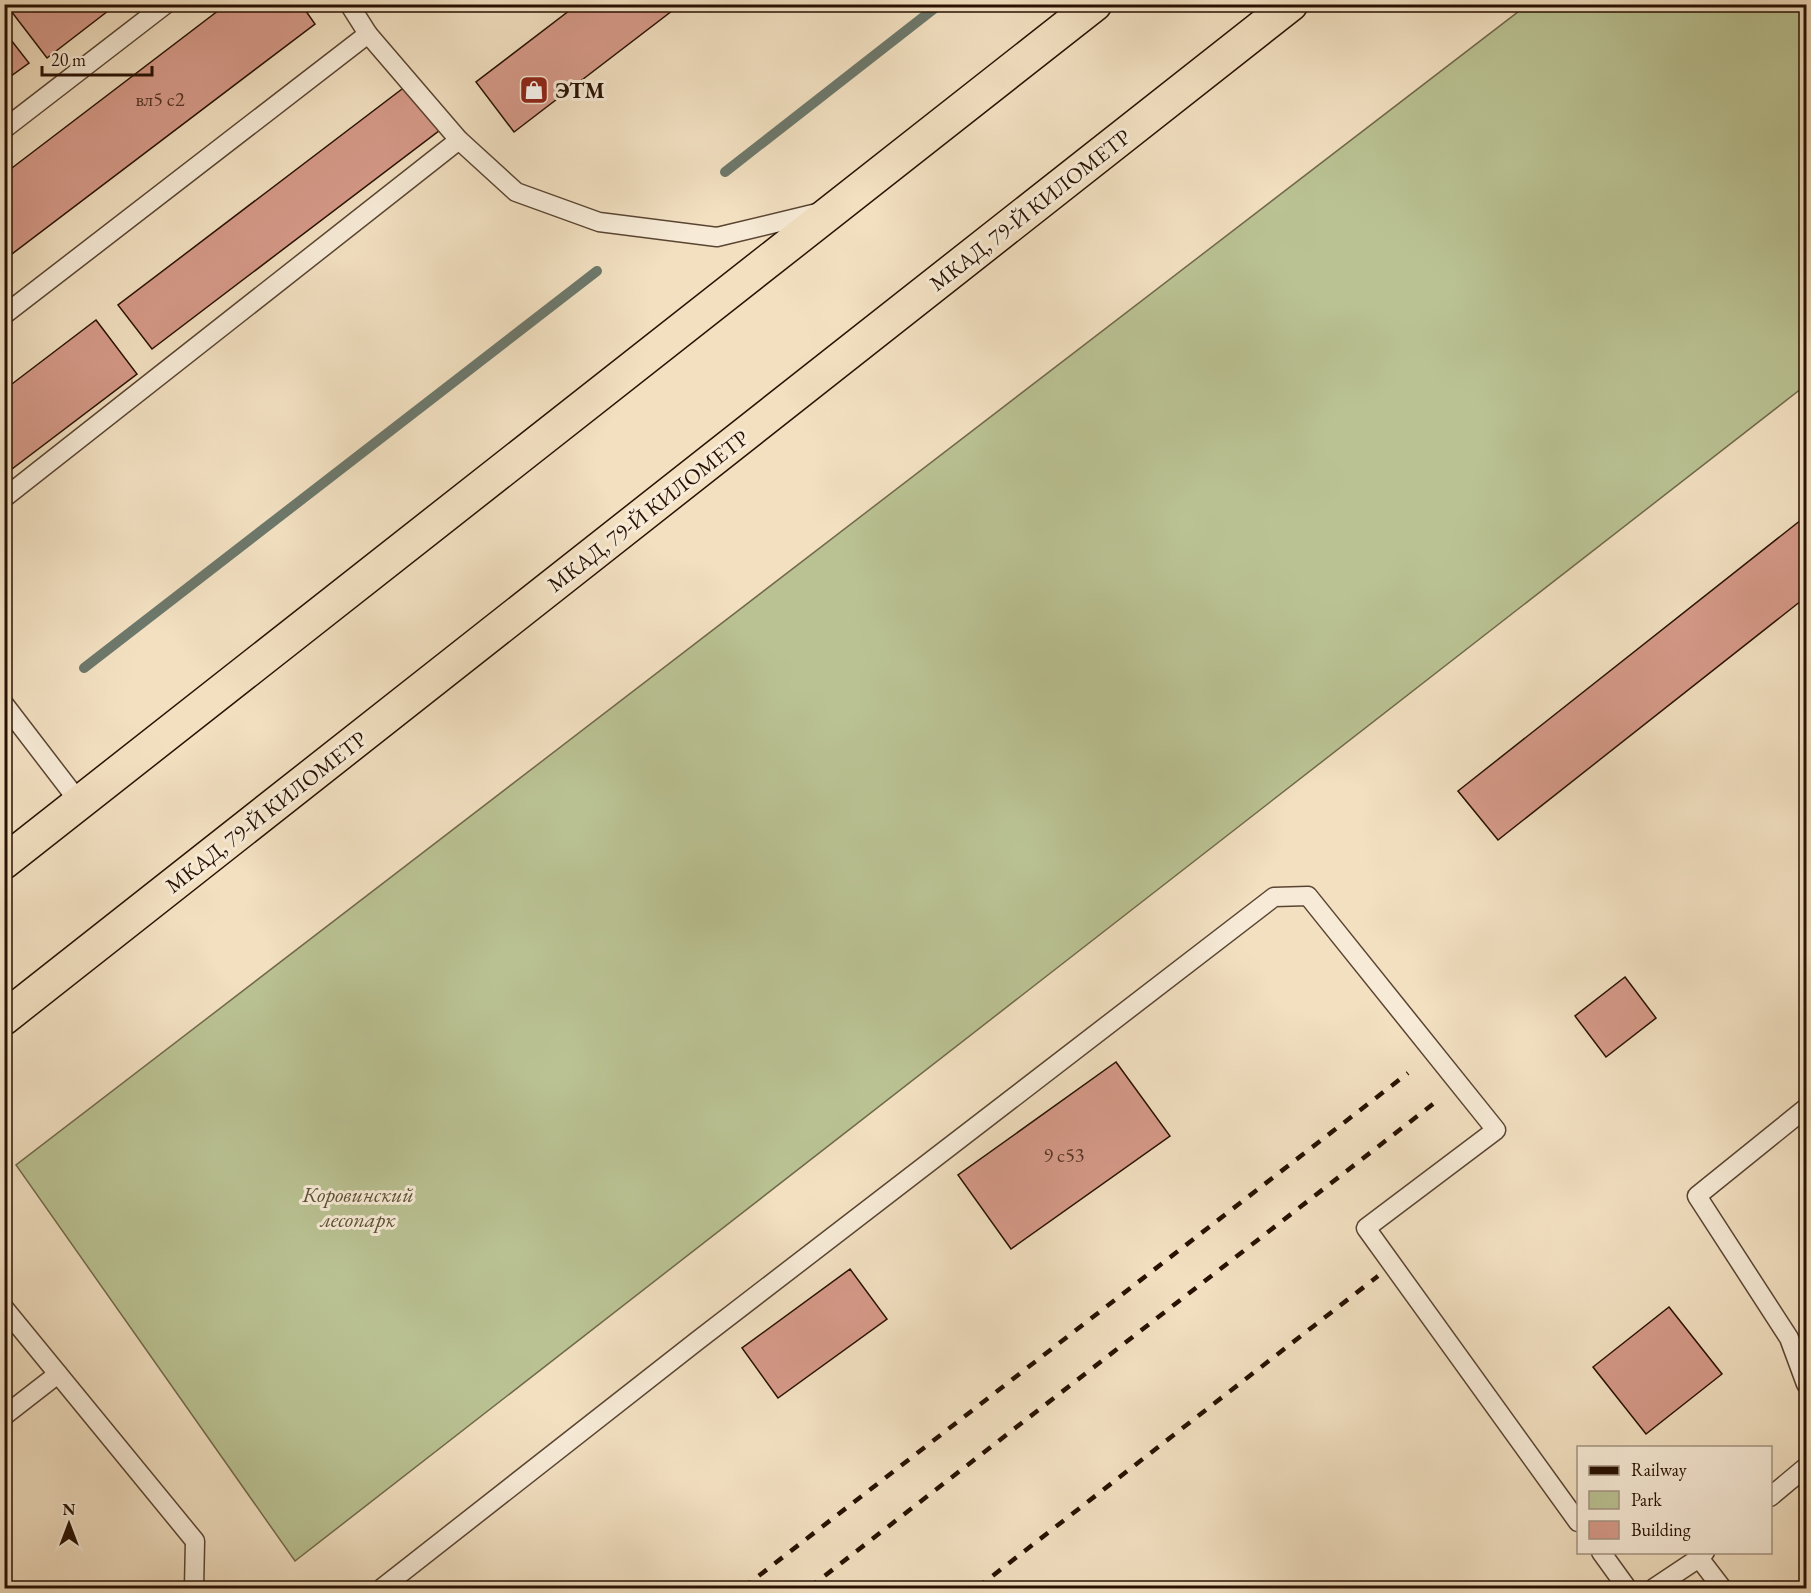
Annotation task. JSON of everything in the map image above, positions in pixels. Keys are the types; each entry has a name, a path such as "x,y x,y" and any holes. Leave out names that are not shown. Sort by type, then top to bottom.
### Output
{"highway":[{"path":"4,862 1095,4"},
{"name":"МКАД, 79-Й КИЛОМЕТР","path":"4,1018 1291,4"}],"lane":[{"path":"4,129 166,4"},
{"path":"349,4 368,34 459,140 516,192 599,222 717,237 834,209"},
{"path":"4,315 368,34"},
{"path":"4,498 459,140"},
{"path":"4,704 80,803"},
{"path":"382,1588 697,1341 1274,897 1308,896 1496,1130 1366,1228 1577,1521"},
{"path":"1806,1108 1697,1196 1789,1338 1806,1384"},
{"path":"4,1308 195,1541 195,1588"},
{"path":"4,1416 58,1374"},
{"path":"1772,1495 1806,1467"},
{"path":"1602,1554 1627,1588"},
{"path":"1654,1588 1702,1555 1722,1588"}],"green space":[{"name":"Коровинский лесопарк","path":"1527,5 1806,5 1806,385 295,1561 16,1165"}],"building":[{"path":"11,4 117,4 47,58 8,7"},
{"path":"227,4 301,4 315,24 4,260 4,174"},
{"path":"578,4 681,4 514,132 476,82"},
{"path":"4,31 29,63 4,81"},
{"path":"406,86 440,130 152,349 118,305"},
{"path":"96,320 137,374 4,475 4,390"},
{"path":"1806,516 1806,597 1498,840 1458,791"},
{"path":"1625,977 1656,1018 1606,1057 1575,1016"},
{"path":"1116,1062 1170,1136 1011,1249 958,1175"},
{"path":"850,1269 887,1319 778,1398 742,1348"},
{"path":"1669,1307 1722,1374 1646,1434 1593,1367"}],"waterway":[{"path":"725,172 940,4"},
{"path":"84,668 597,271"}],"railway":[{"path":"743,1588 1408,1073"},
{"path":"809,1588 1433,1104"},
{"path":"977,1588 1378,1276"}],"place":[{"name":"ЭТМ","path":"534,90"}]}
